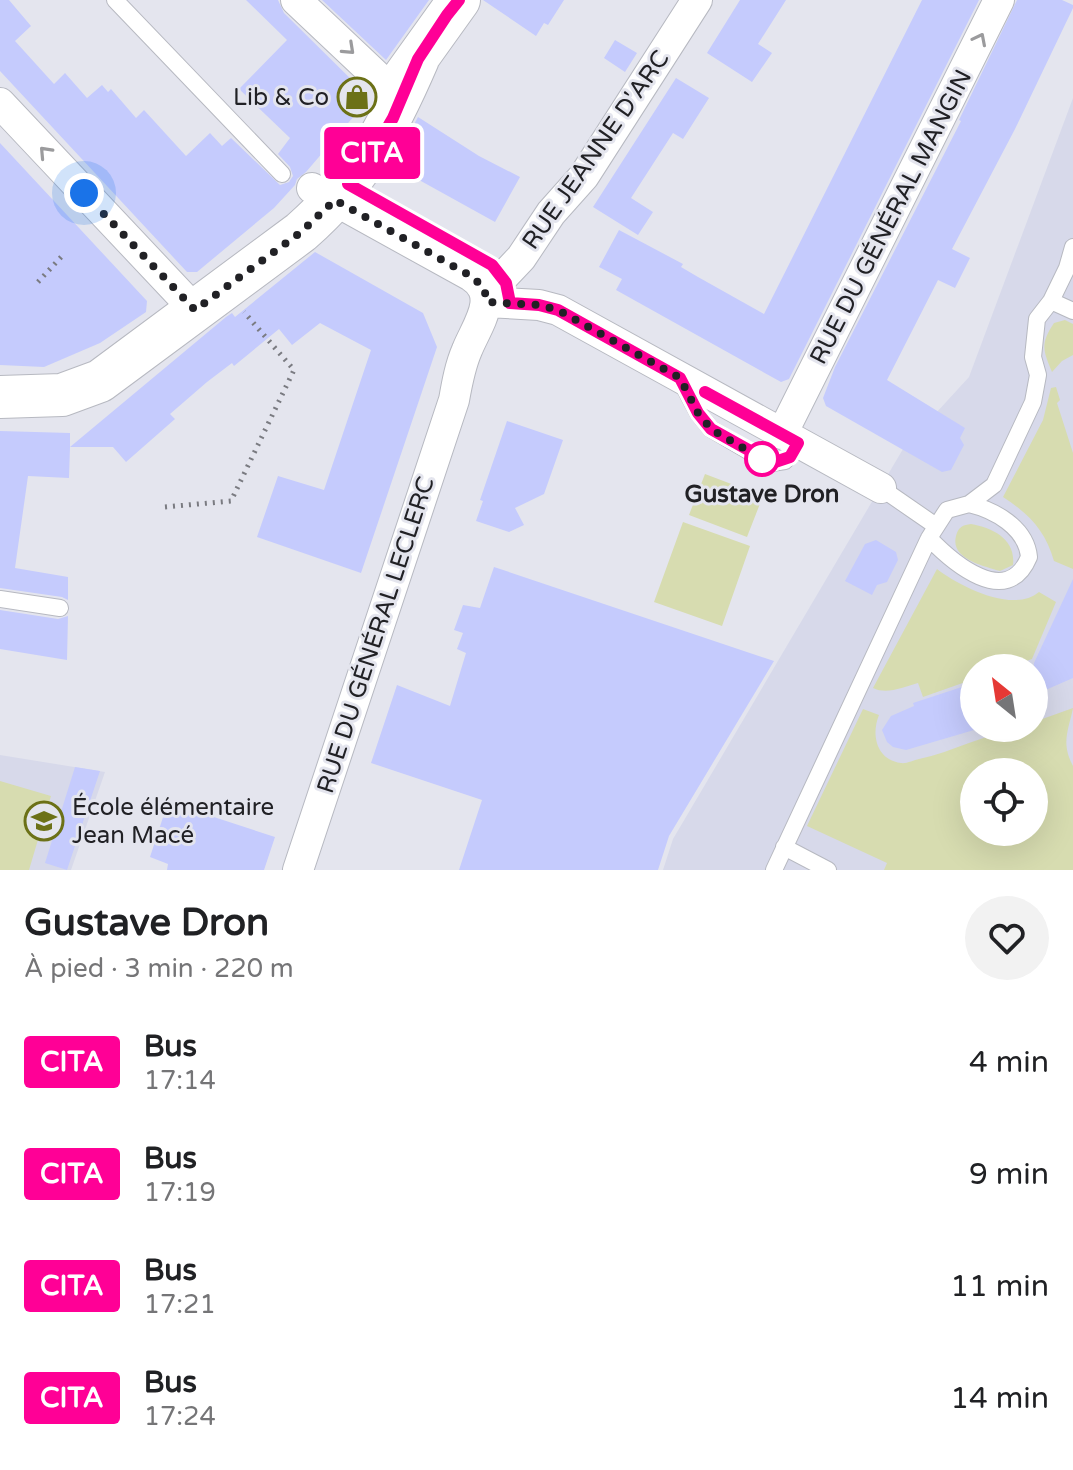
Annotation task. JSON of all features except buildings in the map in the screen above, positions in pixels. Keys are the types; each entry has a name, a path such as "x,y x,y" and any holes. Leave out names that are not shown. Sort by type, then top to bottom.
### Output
{"main road":[{"path":"0,397 49,396 89,387 217,306 404,83 453,5"}],"street":[{"path":"296,0 404,83"},
{"name":"RUE JEANNE D'ARC","path":"496,292 551,213 592,165 697,0"},
{"name":"RUE DU GÉNÉRAL MANGIN","path":"790,438 999,0"},
{"path":"0,103 217,306"},
{"path":"321,183 484,261 496,292 558,310 881,488"},
{"name":"RUE DU GÉNÉRAL LECLERC","path":"298,870 454,400 479,352 507,317 496,292"}],"lane":[{"path":"115,0 321,183"},
{"path":"774,870 932,532 947,510 969,504 994,485 1033,402 1038,375 1033,357 1037,319 1051,301 1072,253"},
{"path":"1051,301 1073,311"},
{"path":"881,488 932,532 956,563 982,578 995,581 1019,572 1029,557 1022,535 988,509 969,504"},
{"path":"0,599 60,608"},
{"path":"784,847 828,870"}],"path":[{"path":"38,282 63,255"},
{"path":"165,507 231,501 294,370 217,306"}],"shaded area":[{"path":"1073,98 1073,870 663,870 673,839 903,449 969,377"},
{"name":"École élémentaire Jean Macé","path":"0,755 105,772 71,870 0,870"}],"green space":[{"path":"1065,320 1073,324 1073,355 1052,372 1045,342 1054,323"},
{"path":"1056,387 1060,400 1057,403 1073,453 1073,569 1054,561 1046,540 1035,524 1003,497 1043,420 1051,388"},
{"path":"705,474 763,496 747,537 689,515"},
{"path":"683,522 750,546 722,626 654,602"},
{"path":"971,524 1001,536 1011,548 1013,565 1000,571 963,556 958,550 956,536 961,527"},
{"path":"937,569 986,595 1015,600 1039,592 1056,602 1034,654 960,654 960,684 923,697 918,683 889,691 873,688"},
{"path":"1073,708 1066,744 1073,766 1073,870 884,870 887,863 807,826 863,709 879,715 876,738 886,757 903,763 972,742 1048,742 1048,717"},
{"path":"0,781 51,796 29,870 0,870"}],"bus line":[{"name":"CITA","path":"459,0 418,59 393,118 378,144 348,184 492,265 509,289 510,303 548,306 558,310 680,378 698,413 719,434 772,463 790,457 798,443 705,392"}],"place":[{"name":"Lib & Co","path":"357,97"},
{"name":"Gustave Dron","path":"762,459"},
{"name":"École élémentaire Jean Macé","path":"44,821"}],"route":[{"path":"84,193 195,310 301,232 335,200 477,280 484,288 487,302 548,306 680,378 698,413 711,429 762,459"}]}
